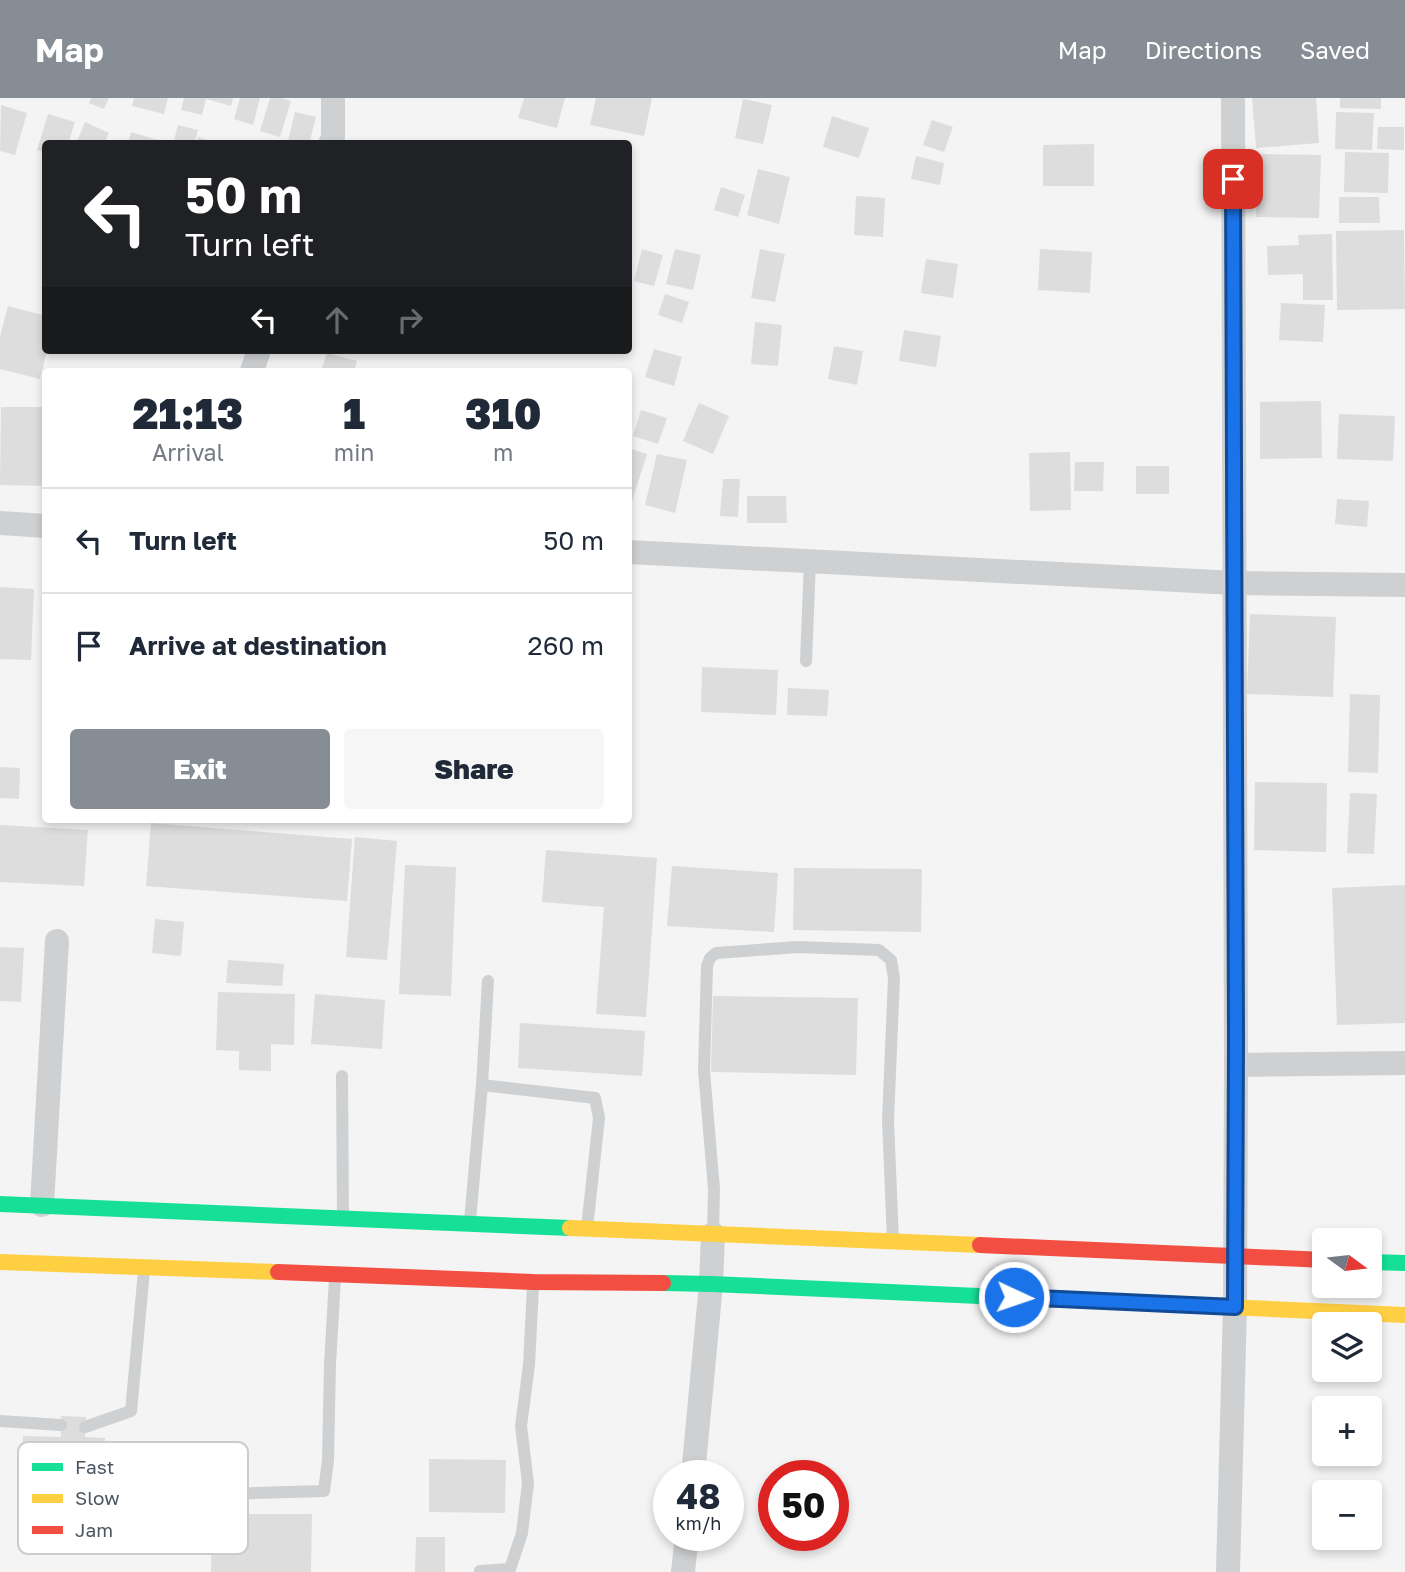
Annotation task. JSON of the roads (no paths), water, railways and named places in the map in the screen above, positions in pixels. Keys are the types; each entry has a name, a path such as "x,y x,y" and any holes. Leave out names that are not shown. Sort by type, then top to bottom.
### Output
{"main road":[{"path":"0,1204 1312,1259"},
{"path":"0,1262 533,1282 711,1284 1405,1315"},
{"path":"1382,1262 1405,1263"}],"street":[{"path":"332,140 333,98"},
{"path":"1228,1572 1235,1307 1236,1065 1233,98"},
{"path":"0,523 42,526"},
{"path":"632,552 1235,583 1405,585"},
{"path":"42,1205 57,942"},
{"path":"1236,1065 1405,1063"},
{"path":"694,1460 711,1284 713,1234"},
{"path":"684,1572 686,1551"}],"lane":[{"path":"806,661 810,561"},
{"path":"713,1234 714,1189 704,1071 707,966 710,958 716,953 798,947 879,950 891,960 894,978 888,1121 893,1242"},
{"path":"470,1223 488,981"},
{"path":"342,1076 343,1218"},
{"path":"482,1085 595,1098 599,1118 587,1228"},
{"path":"85,1427 131,1411 144,1267"},
{"path":"248,1493 324,1491 328,1460 335,1274"},
{"path":"480,1571 510,1569 522,1533 528,1483 521,1426 529,1365 533,1282"},
{"path":"0,1421 61,1425"}]}
